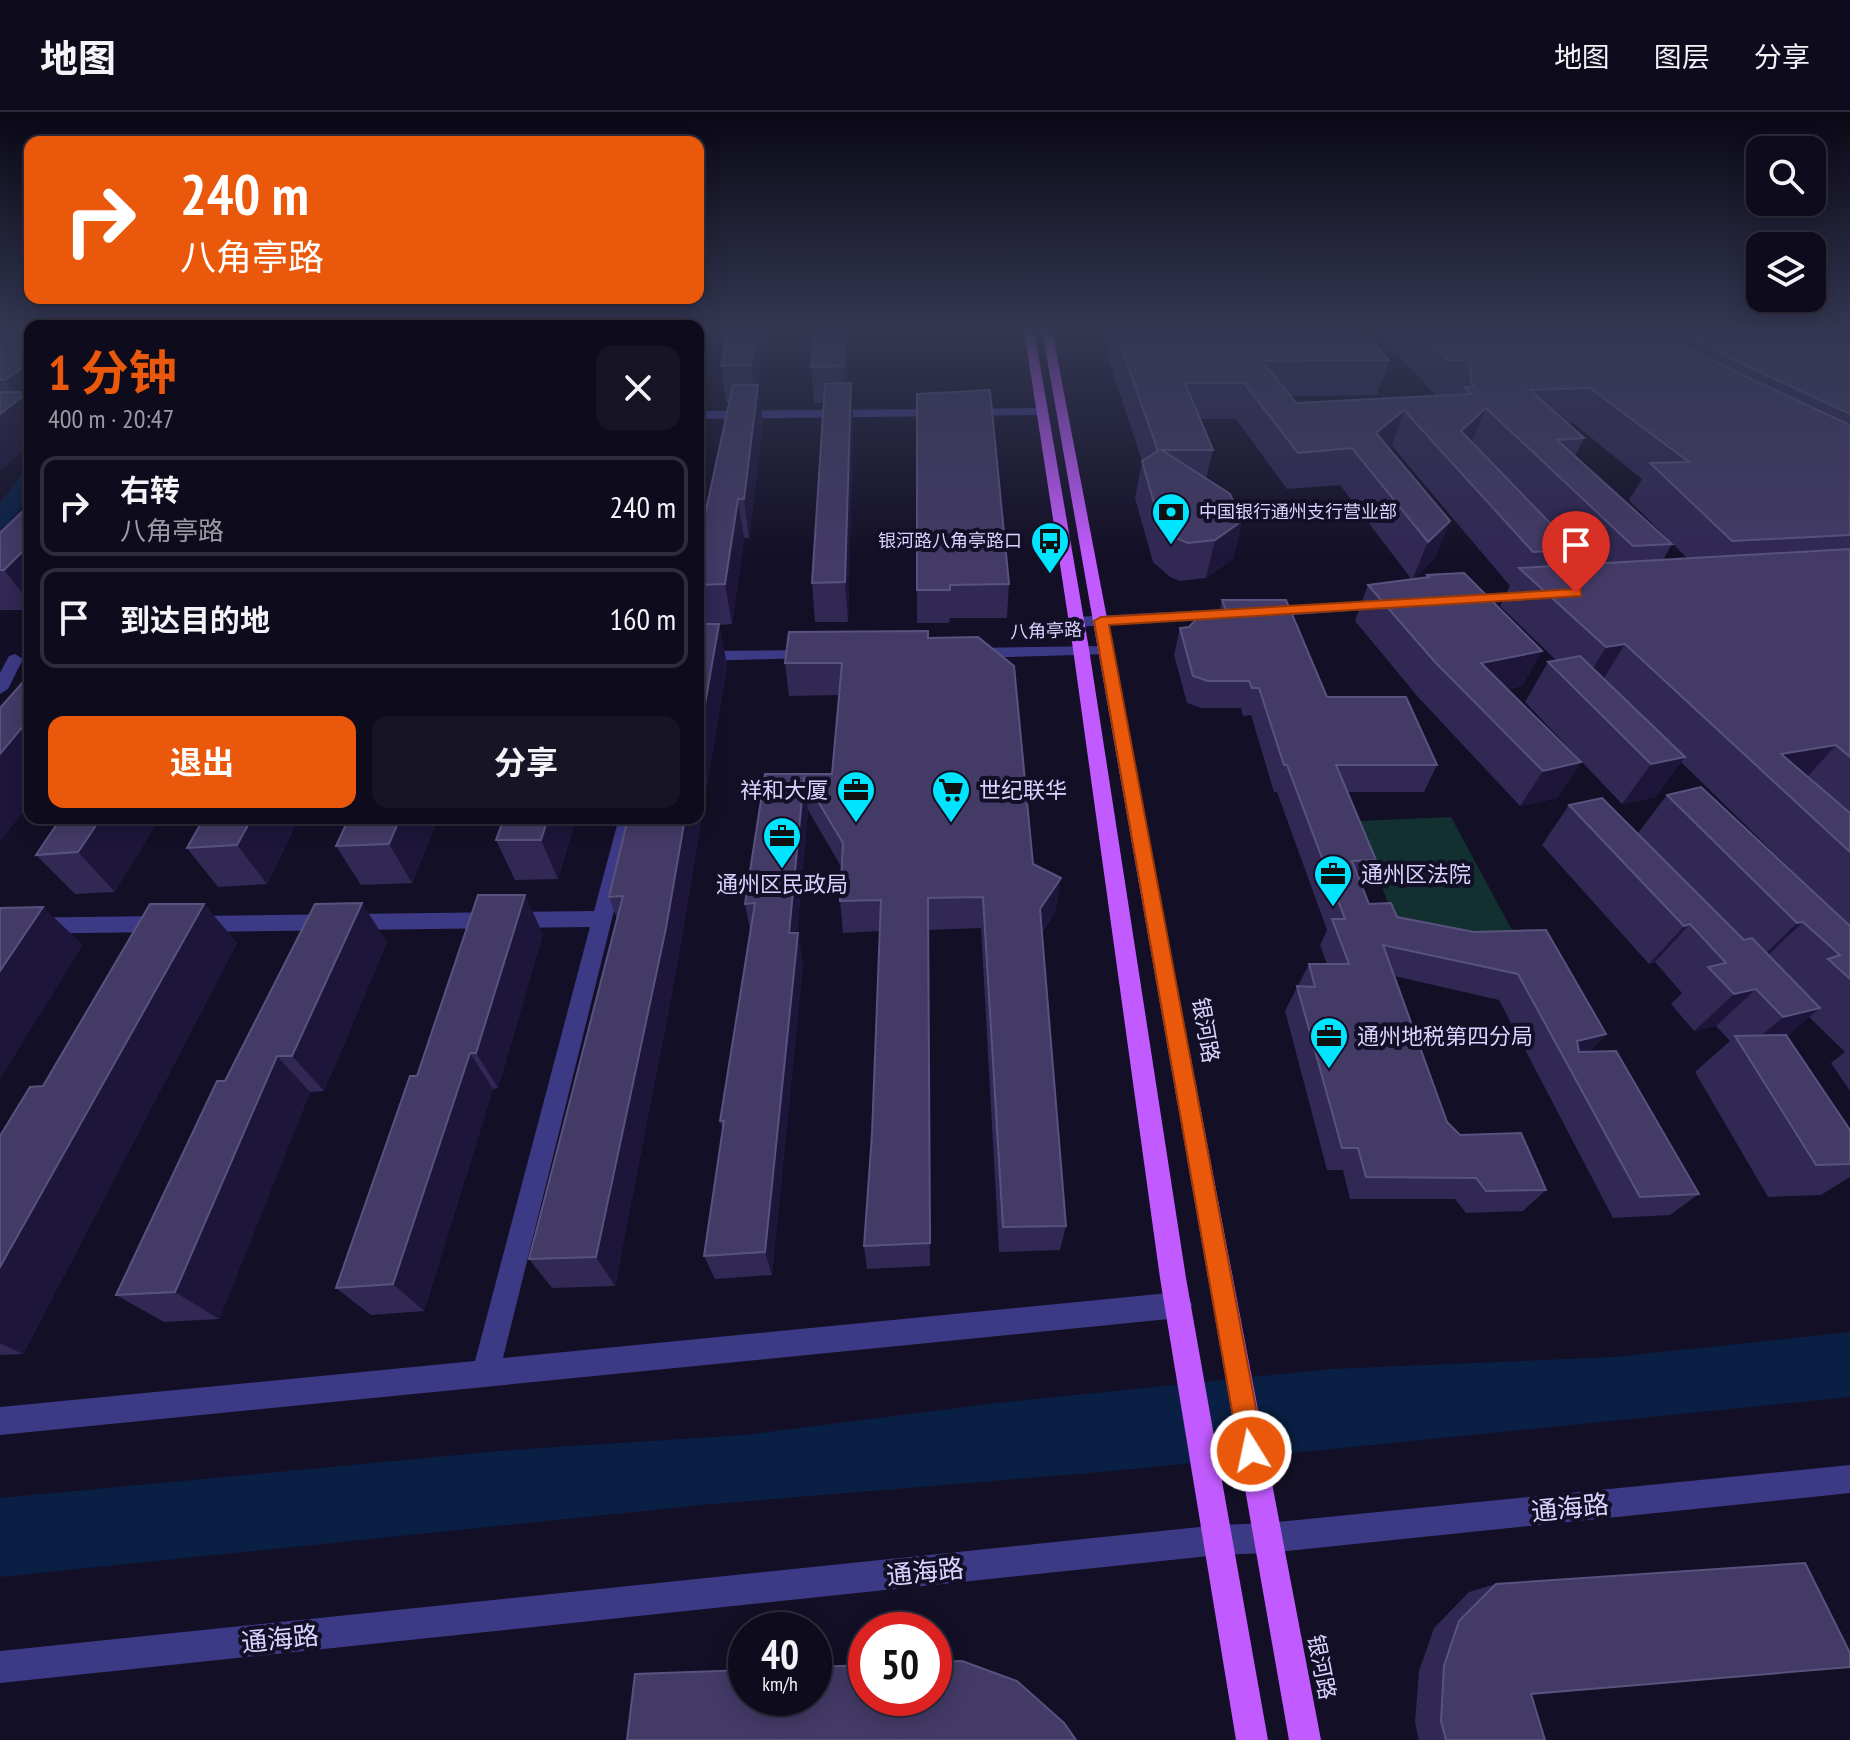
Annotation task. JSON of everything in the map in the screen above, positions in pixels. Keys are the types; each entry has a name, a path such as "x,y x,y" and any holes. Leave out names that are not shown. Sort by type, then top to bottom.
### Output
{"main road":[{"path":"1039,406 1081,649 1173,1278 1252,1740"},
{"name":"银河路","path":"1061,406 1305,1740"}],"street":[{"path":"704,415 1040,411"},
{"path":"1445,601 1555,594"},
{"name":"八角亭路","path":"1076,622 1399,604"},
{"name":"八角亭路","path":"954,653 1106,651"},
{"path":"704,656 830,655"},
{"path":"0,689 15,659"},
{"path":"485,1374 626,824"},
{"path":"0,926 601,919"},
{"path":"0,1421 1179,1305"},
{"name":"通海路","path":"0,1667 1219,1540 1267,1538 1850,1479"}],"green space":[{"path":"1451,817 1526,956 1404,947 1358,821"}],"water":[{"path":"24,472 24,504 0,535 0,503"},
{"path":"1850,1332 1850,1397 1102,1472 702,1505 0,1577 0,1498 511,1450 744,1435 996,1403 1332,1369 1614,1357"}],"building":[{"path":"0,406 10,406 0,414"},
{"path":"728,406 755,406 744,499 738,499 725,584 704,585 704,519"},
{"path":"824,406 850,406 845,582 812,583"},
{"path":"917,406 992,406 1009,584 950,585 950,590 917,590"},
{"path":"1142,406 1195,406 1213,450 1162,450 1230,494 1242,521 1215,540 1188,543 1160,524 1142,461 1158,451"},
{"path":"1262,406 1548,406 1584,438 1557,440 1672,544 1633,546 1486,408 1461,431 1575,549 1533,552 1404,410 1376,433 1450,521 1428,542 1352,448 1298,453"},
{"path":"1614,406 1809,406 1850,425 1850,535 1732,541 1650,463 1689,462"},
{"path":"1833,406 1850,406 1850,414"},
{"path":"24,510 24,550 4,570 0,570 0,533"},
{"path":"1850,549 1850,757 1836,745 1781,754 1850,813 1850,852 1625,644 1606,647 1519,568"},
{"path":"1464,573 1542,651 1481,663 1581,762 1543,771 1435,662 1368,585 1429,577 1427,575"},
{"path":"1222,600 1286,600 1327,697 1406,697 1437,765 1336,765 1376,860 1352,861 1369,904 1391,903 1397,917 1474,932 1546,930 1606,1034 1577,1041 1579,1052 1616,1051 1699,1194 1640,1197 1518,974 1383,945 1447,1122 1460,1135 1521,1133 1546,1190 1486,1191 1476,1178 1366,1177 1358,1148 1342,1148 1297,986 1315,987 1309,964 1349,964 1332,919 1345,919 1287,765 1284,765 1259,688 1252,688 1249,681 1208,681 1193,676 1180,628 1189,627 1202,613 1227,613"},
{"path":"704,624 719,624 704,710"},
{"path":"928,631 928,638 978,637 1014,666 1033,864 1061,878 1040,909 1066,1226 1003,1227 983,897 928,898 930,1243 864,1246 872,1134 881,900 840,901 843,843 804,778 789,933 798,933 765,1252 704,1256 724,1121 720,1121 755,903 745,904 765,774 832,774 842,663 785,663 789,632"},
{"path":"1580,656 1685,757 1651,764 1548,662"},
{"path":"24,681 24,725 0,754 0,708"},
{"path":"1701,787 1850,926 1850,979 1828,959 1840,955 1803,922 1797,923 1667,795"},
{"path":"1602,798 1744,940 1752,938 1820,1008 1783,1017 1756,989 1734,994 1708,967 1726,963 1690,924 1684,926 1569,805"},
{"path":"57,824 97,824 78,852 36,855"},
{"path":"201,824 249,824 237,845 187,848"},
{"path":"346,824 397,824 389,844 336,846"},
{"path":"502,824 546,824 541,840 496,840"},
{"path":"627,824 684,824 666,928 596,1257 529,1259 623,896 609,897"},
{"path":"478,895 525,895 476,1053 470,1053 393,1284 336,1288 410,1076 417,1076"},
{"path":"362,903 292,1056 277,1056 175,1292 116,1295 217,1081 225,1081 315,904"},
{"path":"150,904 204,904 0,1267 0,1136 30,1087 43,1086"},
{"path":"43,907 0,971 0,908"},
{"path":"1786,1035 1850,1130 1850,1164 1816,1165 1735,1036"},
{"path":"1805,1563 1850,1653 1850,1667 1531,1694 1545,1740 1446,1740 1441,1721 1444,1666 1459,1621 1496,1584"},
{"path":"952,1661 962,1661 1017,1681 1064,1723 1076,1740 627,1740 635,1674 728,1671 728,1716 832,1716 832,1666 848,1666 848,1716 952,1716"}],"place":[{"name":"中国银行通州支行营业部","path":"1171,546"},
{"name":"银河路八角亭路口","path":"1050,575"},
{"name":"祥和大厦","path":"856,824"},
{"name":"世纪联华","path":"951,824"},
{"name":"通州区民政局","path":"782,870"},
{"name":"通州区法院","path":"1333,908"},
{"name":"通州地税第四分局","path":"1329,1070"}],"route":[{"path":"1251,1451 1101,621 1576,593"}]}
